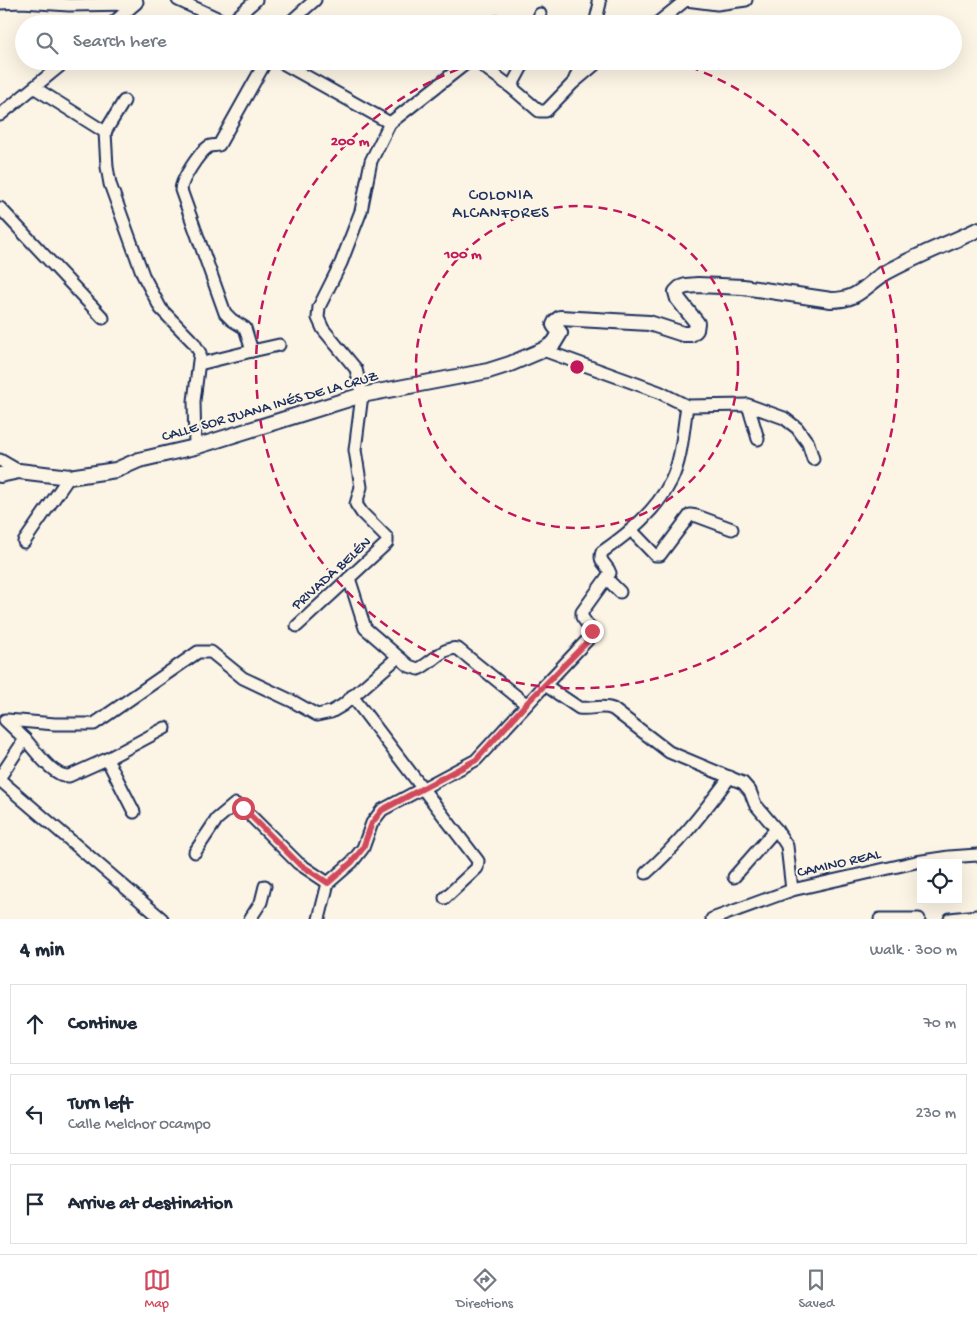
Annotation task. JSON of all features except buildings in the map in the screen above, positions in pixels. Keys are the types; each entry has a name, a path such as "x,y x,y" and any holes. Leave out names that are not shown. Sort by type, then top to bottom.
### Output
{"street":[{"path":"178,0 210,15"},
{"path":"239,15 256,0"},
{"path":"298,15 315,0"},
{"path":"597,15 600,3 598,0"},
{"path":"667,15 686,0 717,4 746,0"},
{"path":"0,3 23,1 69,5 137,2"},
{"path":"122,15 137,2"},
{"path":"0,115 56,70"},
{"path":"252,351 245,328 225,313 184,200 181,185 206,148 212,145 219,145 261,70"},
{"path":"295,70 390,122"},
{"path":"362,395 356,369 323,329 318,318 319,307 341,263 361,211 371,161 390,122 457,70"},
{"path":"488,70 539,111 546,111 588,70"},
{"path":"511,87 520,70"},
{"path":"573,83 578,70"},
{"path":"35,88 105,132"},
{"path":"124,101 105,132 110,184 143,275 160,309 194,343 200,353 194,401 194,447"},
{"path":"0,208 103,318"},
{"path":"543,350 554,343 559,337 560,333 554,325 560,318 649,323 683,334 691,334 696,330 697,323 678,299 676,292 680,288 698,284 742,287 831,300 843,300 855,296 885,274 977,230"},
{"path":"199,364 279,345"},
{"path":"543,350 659,392 688,406 748,405 784,418 797,428 808,443 813,459"},
{"name":"CALLE SOR JUANA INÉS DE LA CRUZ","path":"0,476 19,471 69,477 116,470 139,460 194,447 362,395 488,371 543,350"},
{"name":"PRIVADA BELÉN","path":"297,626 387,543 387,538 362,513 356,504 361,487 355,450 362,395"},
{"path":"748,405 758,439"},
{"path":"319,919 328,883 352,862 363,848 372,823 382,810 476,760 592,635 592,631 582,617 582,612 610,573 600,556 602,552 632,531 661,498 671,480 677,461 688,406"},
{"path":"0,460 19,471"},
{"path":"24,542 69,477"},
{"path":"632,531 655,555 660,555 690,515 732,529"},
{"path":"349,578 365,628 409,666 418,669 425,666 447,649 458,649 526,704"},
{"path":"607,579 620,592"},
{"path":"4,720 55,724 94,724 198,652 203,651 211,652 243,678 317,715 331,712 343,705 398,657"},
{"path":"545,685 579,708 586,709 606,706 613,709 669,752 743,783 750,791 755,804 776,829 787,846 792,890"},
{"path":"352,696 478,861 477,868 445,898"},
{"path":"4,720 62,777 69,776 107,759 165,728"},
{"path":"25,739 0,778 162,919"},
{"path":"107,759 134,812"},
{"path":"646,873 686,834 730,777"},
{"path":"195,852 216,819 235,804 243,808 298,863 328,883"},
{"path":"734,877 776,829"},
{"name":"CAMINO REAL","path":"712,919 792,890 916,862 977,855"},
{"path":"250,919 261,902 265,886"},
{"path":"950,919 977,916"},
{"path":"880,919 919,919"}],"district":[{"name":"COLONIA ALCANFORES","path":"501,205"}],"route":[{"path":"243,808 298,863 328,883 352,862 363,848 372,823 382,810 476,760 526,704 588,641 592,631"}]}
